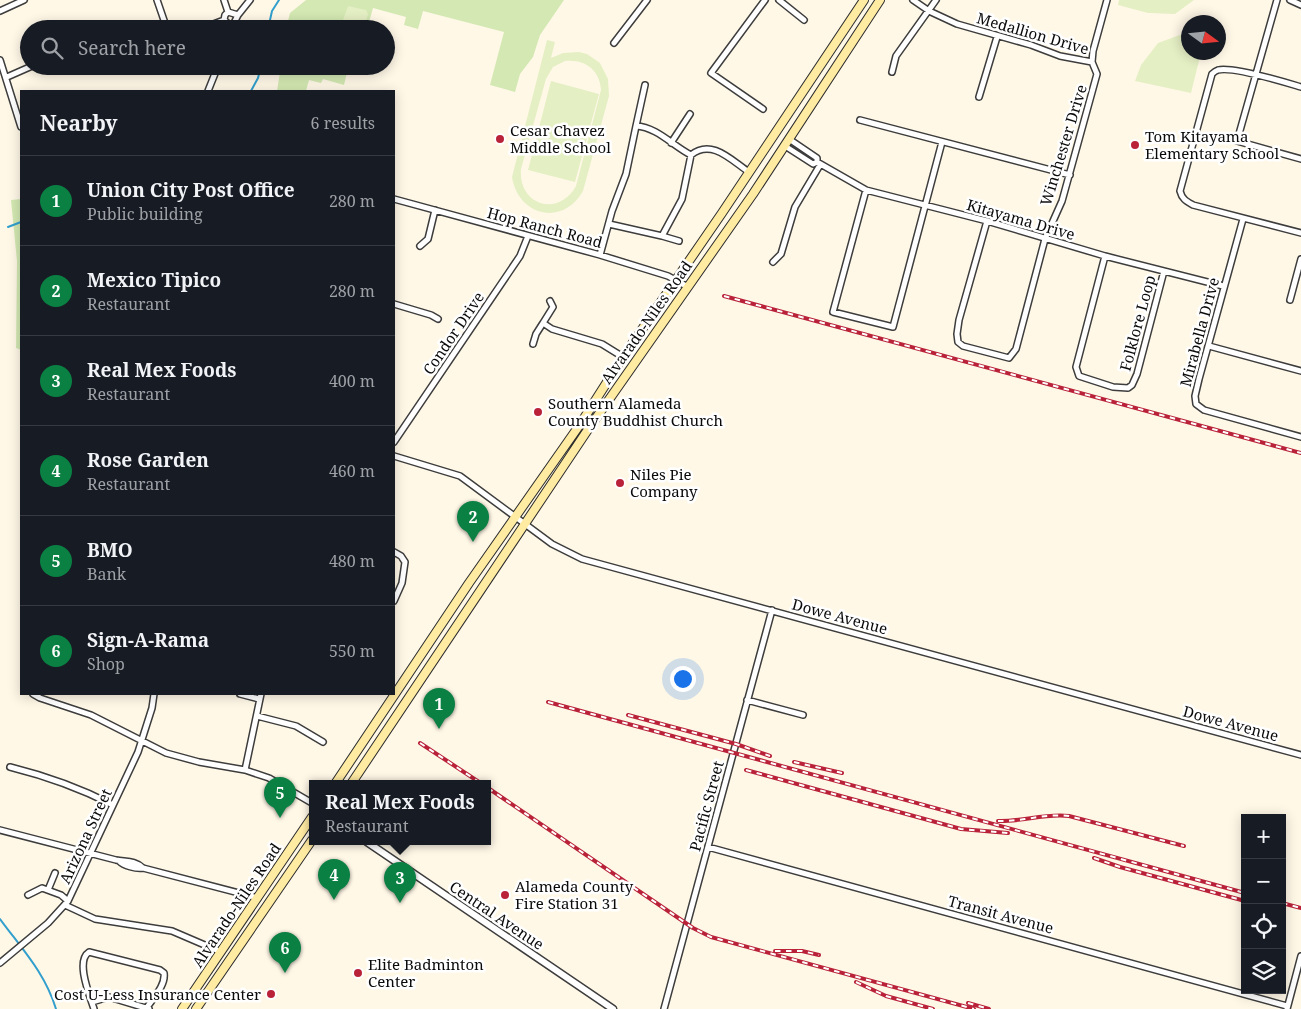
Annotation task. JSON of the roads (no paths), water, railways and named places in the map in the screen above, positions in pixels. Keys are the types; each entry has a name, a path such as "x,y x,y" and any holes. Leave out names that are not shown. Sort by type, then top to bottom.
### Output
{"main road":[{"name":"Alvarado-Niles Road","path":"395,694 581,422 623,356 864,0"},
{"name":"Alvarado-Niles Road","path":"354,780 598,416 787,142 880,0"},
{"name":"Alvarado-Niles Road","path":"338,780 394,695"},
{"name":"Alvarado-Niles Road","path":"182,1009 309,822"},
{"name":"Alvarado-Niles Road","path":"196,1009 309,844"}],"street":[{"path":"0,10 24,0"},
{"path":"157,0 164,20"},
{"path":"224,0 228,12"},
{"path":"236,20 250,0"},
{"path":"614,43 647,0"},
{"path":"763,109 711,73 765,0"},
{"path":"779,0 804,20"},
{"name":"Medallion Drive","path":"913,0 957,24 997,37 1032,45 1060,56 1092,62"},
{"path":"892,72 896,56 936,0"},
{"name":"Winchester Drive","path":"987,221 961,311 957,334 958,342 963,346 1008,358 1013,353 1018,342 1046,239 1062,201 1070,175 1097,74 1092,62 1093,51 1107,0"},
{"path":"1277,0 1237,141 1301,159"},
{"path":"1290,0 1301,5"},
{"path":"228,12 238,15"},
{"path":"224,20 228,12"},
{"path":"979,97 997,37"},
{"path":"0,60 20,124"},
{"path":"1301,87 1255,74 1227,69 1216,70 1212,74 1180,190 1185,201 1193,205 1301,233"},
{"path":"6,77 20,71"},
{"path":"208,90 214,75"},
{"path":"600,255 626,174 646,85"},
{"path":"671,143 690,114"},
{"path":"860,120 1070,175"},
{"path":"636,126 650,129 691,155"},
{"name":"Kitayama Drive","path":"787,142 813,164 819,163 866,190 987,221 1105,256 1224,286"},
{"path":"866,190 833,312 892,327 942,142"},
{"path":"662,236 682,199 691,155 703,148 715,149 749,172"},
{"path":"773,262 781,254 795,206 819,163"},
{"name":"Hop Ranch Road","path":"395,199 600,255 676,280 688,287"},
{"path":"420,246 428,239 435,210"},
{"name":"Mirabella Drive","path":"1243,219 1195,396 1196,404 1204,410 1301,438"},
{"path":"609,224 662,236 679,242"},
{"name":"Condor Drive","path":"395,441 520,256 528,236"},
{"name":"Folklore Loop","path":"1105,256 1076,368 1079,376 1122,389 1132,385 1137,374 1164,271"},
{"path":"1290,300 1301,259"},
{"path":"533,344 536,334 553,307 550,301"},
{"path":"395,304 438,318"},
{"path":"543,323 552,330 602,344 623,356"},
{"path":"1209,346 1301,371"},
{"name":"Dowe Avenue","path":"395,456 460,476 561,550 582,559 1301,756"},
{"path":"395,553 401,556 405,562 402,583 395,599"},
{"name":"Pacific Street","path":"664,1009 772,610"},
{"path":"35,695 91,715 166,753 199,762 245,770 269,778 309,801"},
{"name":"Arizona Street","path":"0,963 59,913 66,903 114,805 142,742 154,695"},
{"path":"245,770 260,697 247,695"},
{"path":"747,700 802,715"},
{"path":"257,716 296,726 323,742"},
{"path":"10,767 56,780 88,792 114,805"},
{"path":"0,830 119,861 124,860 140,864 143,868 258,898"},
{"name":"Central Avenue","path":"371,845 613,1009"},
{"name":"Transit Avenue","path":"708,847 1287,1007"},
{"path":"48,890 55,873"},
{"path":"28,894 42,888 61,895 66,903 95,919 172,931 222,952"},
{"path":"92,1002 109,997 147,1008 165,978 164,973 160,970 110,956 92,952 87,953 84,960 84,974 92,1002 94,1009"},
{"path":"1287,1007 1301,956"}],"waterway":[{"path":"270,20 272,11 279,0"},
{"path":"252,90 259,75"},
{"path":"8,227 20,222"},
{"path":"0,919 46,984 56,1009"}],"railway":[{"path":"724,296 1301,453"},
{"path":"548,702 1241,892"},
{"path":"628,715 736,744 770,756"},
{"path":"420,743 476,780"},
{"path":"794,762 842,773"},
{"path":"746,770 961,829 1008,833"},
{"path":"491,790 693,928 711,937 974,1009"},
{"path":"998,821 1060,815 1069,816 1184,846"},
{"path":"1094,858 1120,867 1241,900"},
{"path":"1286,904 1301,908"},
{"path":"775,951 802,951 819,955"},
{"path":"856,982 886,996 933,1009"},
{"path":"968,1003 989,1009"}],"place":[{"name":"Cesar Chavez Middle School","path":"500,139"},
{"name":"Tom Kitayama Elementary School","path":"1135,145"},
{"name":"Southern Alameda County Buddhist Church","path":"538,412"},
{"name":"Niles Pie Company","path":"620,483"},
{"name":"Mexico Tipico","path":"473,542"},
{"name":"Union City Post Office","path":"439,729"},
{"name":"BMO","path":"280,818"},
{"name":"Alameda County Fire Station 31","path":"505,895"},
{"name":"Rose Garden","path":"334,900"},
{"name":"Real Mex Foods","path":"400,903"},
{"name":"Sign-A-Rama","path":"285,973"},
{"name":"Elite Badminton Center","path":"358,973"},
{"name":"Cost U-Less Insurance Center","path":"271,994"}]}
